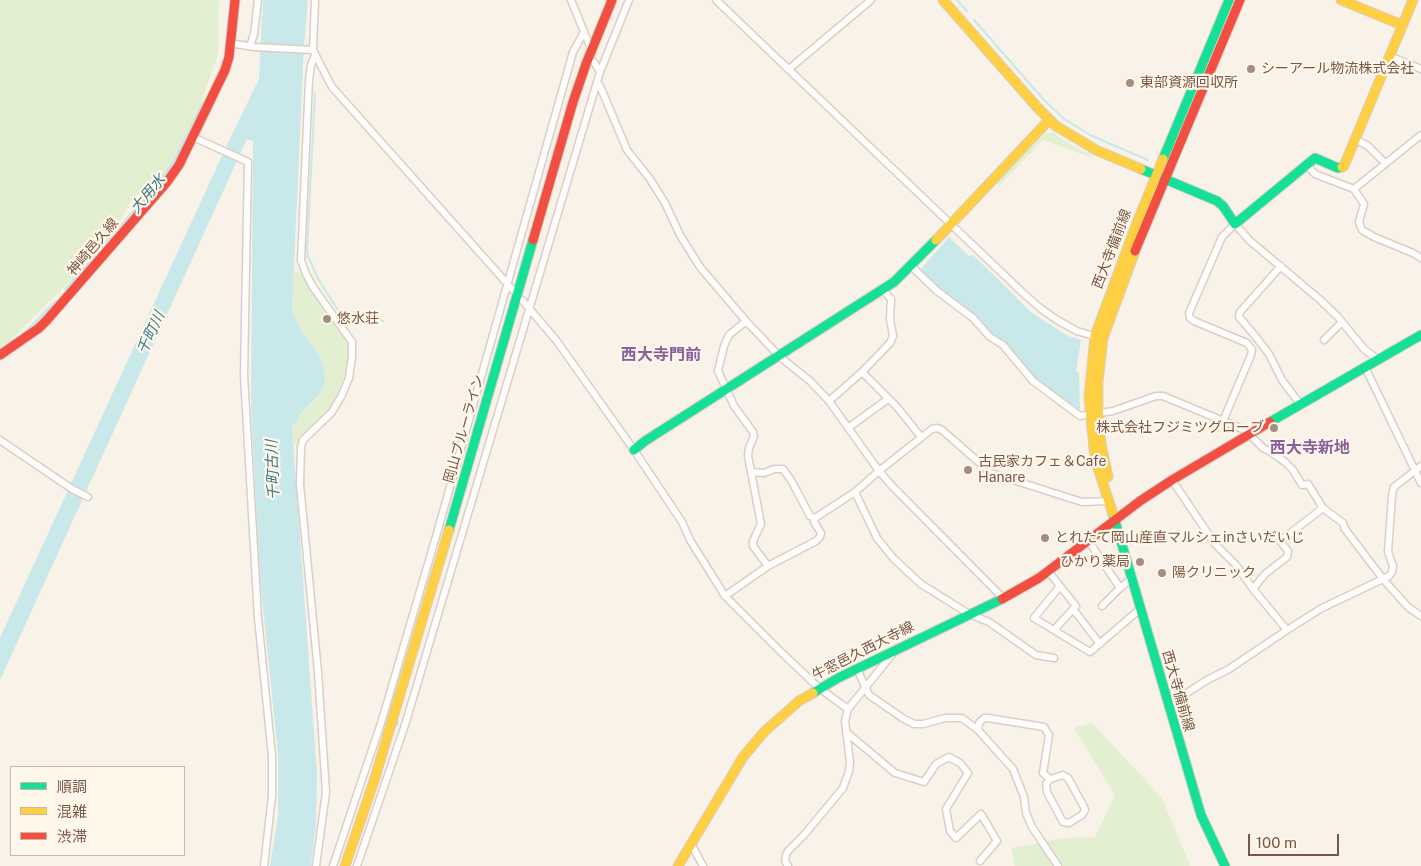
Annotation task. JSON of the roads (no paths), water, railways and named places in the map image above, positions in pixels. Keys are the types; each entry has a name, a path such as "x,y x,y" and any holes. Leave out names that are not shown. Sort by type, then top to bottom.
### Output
{"main road":[{"name":"神崎邑久線","path":"0,355 38,328 74,290 134,218 167,182 179,165 225,70 229,57 235,0"},
{"name":"岡山ブルーライン","path":"345,866 374,781 418,638 573,102 612,0"},
{"path":"943,0 1049,120 1060,129 1084,144 1217,200 1235,224 1315,158 1338,168 1343,167 1413,0"},
{"name":"西大寺備前線","path":"1161,176 1229,0"},
{"name":"西大寺備前線","path":"1115,520 1114,499 1089,397 1099,337 1113,283 1240,0"},
{"path":"1341,0 1402,26"},
{"path":"634,450 645,441 883,290 911,266 1049,120"},
{"name":"牛窓邑久西大寺線","path":"678,866 733,772 753,744 777,719 799,702 857,668 1020,590 1172,480 1421,335"},
{"name":"西大寺備前線","path":"1094,415 1095,459 1115,520 1201,815 1225,866"}],"street":[{"path":"252,46 258,0"},
{"path":"315,0 314,52 309,80 301,260 313,287 352,342 349,378 342,396 332,412 304,440 300,447 300,484 318,672 326,792 316,866"},
{"path":"571,0 588,44"},
{"path":"357,866 600,72 629,0"},
{"path":"716,0 1040,308 1068,326 1099,337"},
{"path":"789,69 871,0"},
{"path":"333,866 385,720 440,533 507,283 573,52 584,32"},
{"path":"230,43 314,52"},
{"path":"314,52 332,86 513,290"},
{"path":"1389,56 1421,70"},
{"path":"594,62 600,72"},
{"path":"597,82 627,150 665,202 680,235 700,266 746,321 779,356 810,381 829,401 893,487 1003,598"},
{"path":"1354,189 1421,135"},
{"path":"193,137 248,162 244,375 258,618 272,756 272,796 264,866"},
{"path":"1355,139 1368,146 1385,163"},
{"path":"1306,164 1315,174 1354,189 1364,204 1359,222 1362,230 1421,258"},
{"path":"1223,421 1252,350 1247,343 1192,320 1189,313 1222,237 1235,224 1249,240 1318,298 1342,322 1364,349 1377,359"},
{"path":"911,266 936,291 973,318 990,337 1003,345 1033,381 1080,416 1113,411 1156,396 1163,396 1250,434 1263,448 1285,462 1293,470 1302,485 1308,484 1324,508 1343,523 1345,529 1383,579 1408,607 1421,616"},
{"path":"1281,266 1240,312 1239,317 1269,354 1282,380 1300,404"},
{"path":"829,401 862,372 890,343 893,336 890,319 891,299 883,290"},
{"path":"522,300 568,356 634,450 682,522 690,540 725,596 781,652 820,688 848,710"},
{"path":"746,321 729,335 724,346 718,371 734,406 753,432 754,436 748,456 761,524 753,541 753,546 768,566"},
{"path":"1324,340 1342,322"},
{"path":"1365,366 1418,468 1421,483"},
{"path":"862,372 921,437"},
{"path":"848,428 888,399"},
{"path":"815,518 855,492 879,470 921,437 932,429 937,428 942,430 991,472 1082,502 1108,501"},
{"path":"0,440 65,485 88,497"},
{"path":"751,472 764,473 774,468 783,470 791,480 810,516 815,518"},
{"path":"1168,705 1207,680 1229,669 1322,608 1389,576 1393,566 1388,552 1394,487 1418,468"},
{"path":"1172,480 1210,537 1236,565 1287,630"},
{"path":"855,492 877,538 890,554 921,584 969,614 989,622 1036,655 1054,658"},
{"path":"1253,589 1265,574 1287,556 1288,551 1280,541 1324,508"},
{"path":"725,596 768,566 808,547 820,538 821,533 814,522 815,518"},
{"path":"1088,540 1120,588"},
{"path":"1048,571 1076,606 1054,630"},
{"path":"1102,606 1132,578"},
{"path":"1060,586 1034,618 1090,652 1140,609"},
{"path":"1073,609 1100,644"},
{"path":"788,866 786,855 788,851 804,835 843,788 850,762 846,732 848,710 897,649"},
{"path":"857,668 869,695 914,724 923,724 945,718 962,718 978,730 1013,769 1024,797 1026,812 1032,827 1058,866"},
{"path":"978,730 979,723 984,718 1044,727 1049,735 1043,773 1050,779"},
{"path":"846,732 894,773 924,782 936,764 949,757 960,763 968,773 946,809 950,831 956,838 981,814 997,841 980,862"},
{"path":"1063,775 1068,778 1085,810 1082,815 1065,823 1062,820 1046,788 1046,784 1050,779 1063,775"},
{"path":"691,844 703,866"}],"water":[{"path":"263,0 308,0 304,45 292,310 300,329 320,356 325,374 324,385 319,395 299,415 300,417 292,427 317,774 316,824 311,866 270,866 278,816 278,754 260,579 251,408 253,141 247,139 0,680 0,638 259,79"},
{"path":"949,237 969,256 973,255 1032,313 1068,336 1081,340 1076,371 1079,373 1080,410 1037,380 1005,344 920,273 921,269"}],"waterway":[{"path":"957,0 967,11"},
{"path":"974,20 1044,100 1063,118 1090,135 1148,160"},
{"path":"308,256 315,93"},
{"name":"大用水","path":"67,290 159,185 175,162 204,104"},
{"path":"304,256 308,256 318,279 341,315 348,311 383,321"},
{"name":"大用水","path":"30,330 56,303"}],"tunnel":[{"path":"387,721 398,723"}],"place":[{"name":"シーアール物流株式会社","path":"1251,69"},
{"name":"東部資源回収所","path":"1130,83"},
{"name":"悠水荘","path":"327,319"},
{"name":"株式会社フジミツグローブ","path":"1274,428"},
{"name":"古民家カフェ＆Cafe Hanare","path":"968,470"},
{"name":"とれたて岡山産直マルシェinさいだいじ","path":"1045,538"},
{"name":"ひかり薬局","path":"1140,562"},
{"name":"陽クリニック","path":"1162,573"}],"district":[{"name":"西大寺門前","path":"661,355"},
{"name":"西大寺新地","path":"1310,448"}],"water label":[{"name":"千町川","path":"151,333"},
{"name":"千町古川","path":"273,470"}]}
